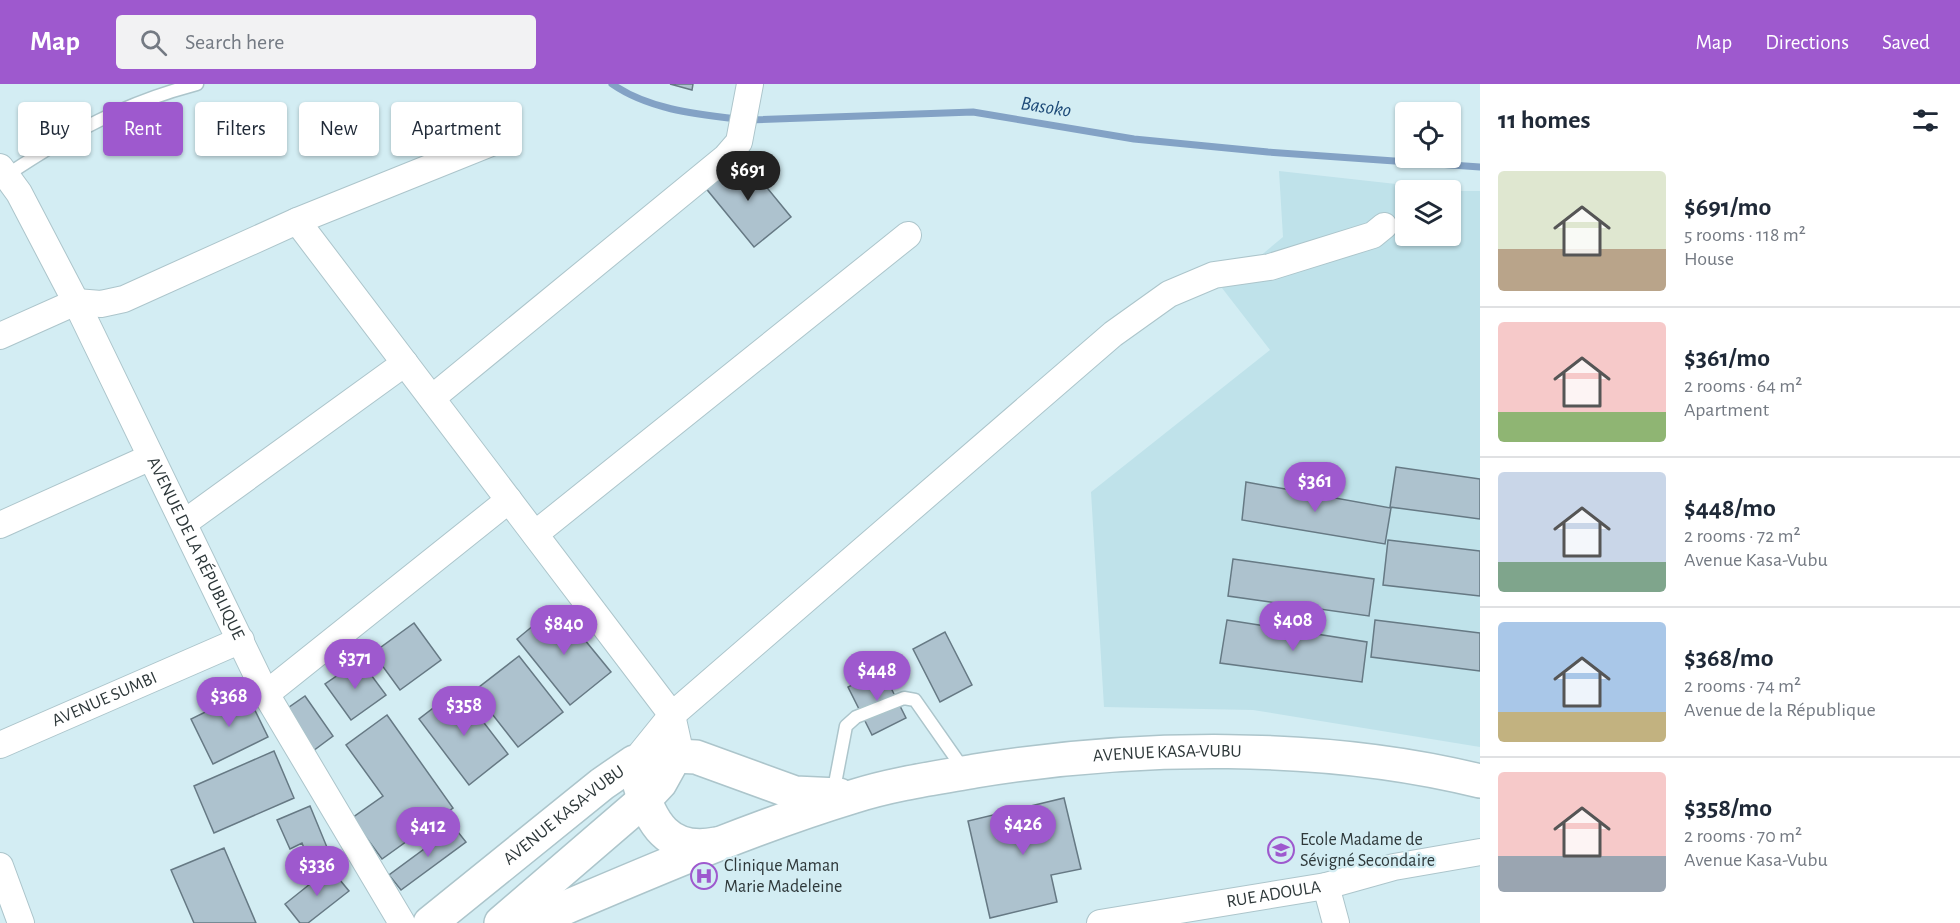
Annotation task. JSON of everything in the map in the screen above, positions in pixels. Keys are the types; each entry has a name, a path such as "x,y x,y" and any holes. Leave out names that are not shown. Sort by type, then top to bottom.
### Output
{"main road":[{"name":"AVENUE KASA-VUBU","path":"528,923 844,795 966,773 1093,756 1250,752 1409,767 1480,781"},
{"name":"AVENUE KASA-VUBU","path":"430,923 602,784 634,762 675,756 696,757 795,793 844,795"},
{"path":"501,923 644,800 660,783 675,756"},
{"path":"634,762 647,812 658,828 674,839 693,845 729,841"}],"street":[{"path":"432,398 726,157 739,142 750,84"},
{"path":"0,336 76,302 101,303 124,299 297,221 459,156"},
{"name":"AVENUE DE LA RÉPUBLIQUE","path":"3,171 76,302 266,694 402,923"},
{"path":"297,221 672,715 678,742 675,756"},
{"path":"634,762 672,715 1113,333 1170,294 1214,275 1270,267 1373,235 1384,226"},
{"path":"535,534 908,235"},
{"path":"184,523 405,363"},
{"path":"0,525 151,457"},
{"path":"266,694 509,500"},
{"name":"AVENUE SUMBI","path":"0,745 241,640"},
{"name":"RUE ADOULA","path":"1100,923 1326,886 1394,867 1480,852"},
{"path":"0,866 21,923"},
{"path":"1326,886 1336,923"}],"lane":[{"path":"3,171 65,136 152,96 197,84"},
{"path":"844,795 846,726 856,717 904,698 915,700 966,773"}],"shaded area":[{"path":"1279,171 1395,184 1395,246 1461,246 1461,191 1480,191 1480,747 1253,710 1104,707 1091,492 1270,350 1222,288 1283,237"}],"building":[{"path":"670,84 693,84 692,90"},
{"path":"741,156 791,217 754,247 704,186"},
{"path":"1396,467 1480,479 1480,519 1390,507"},
{"path":"1246,482 1391,508 1385,544 1242,520"},
{"path":"1388,540 1480,551 1480,596 1383,585"},
{"path":"1233,559 1374,579 1369,616 1228,596"},
{"path":"557,606 611,672 570,705 517,639"},
{"path":"1227,620 1367,642 1362,682 1220,663"},
{"path":"1375,620 1480,633 1480,671 1371,657"},
{"path":"414,623 441,660 400,690 373,653"},
{"path":"945,632 972,685 940,702 913,649"},
{"path":"519,656 563,712 518,747 474,691"},
{"path":"360,660 386,695 351,720 325,684"},
{"path":"882,670 906,718 872,735 848,687"},
{"path":"458,689 508,754 469,785 419,719"},
{"path":"246,692 268,737 213,764 191,719"},
{"path":"305,696 333,736 313,751 285,710"},
{"path":"387,715 453,808 382,859 352,818 383,796 346,745"},
{"path":"274,751 294,798 214,833 194,786"},
{"path":"1064,798 1081,869 1051,875 1057,902 990,918 968,821"},
{"path":"310,806 331,857 311,866 302,843 290,849 277,820"},
{"path":"454,827 466,842 401,890 389,875"},
{"path":"224,848 256,923 194,923 171,870"},
{"path":"330,868 349,891 308,923 300,923 285,904"}],"waterway":[{"name":"Basoko","path":"612,84 656,105 737,119"},
{"name":"Basoko","path":"748,120 973,112 1134,139 1268,152 1480,167"}],"place":[{"name":"Ecole Madame de Sévigné Secondaire","path":"1281,850"},
{"name":"Clinique Maman Marie Madeleine","path":"704,876"}]}
